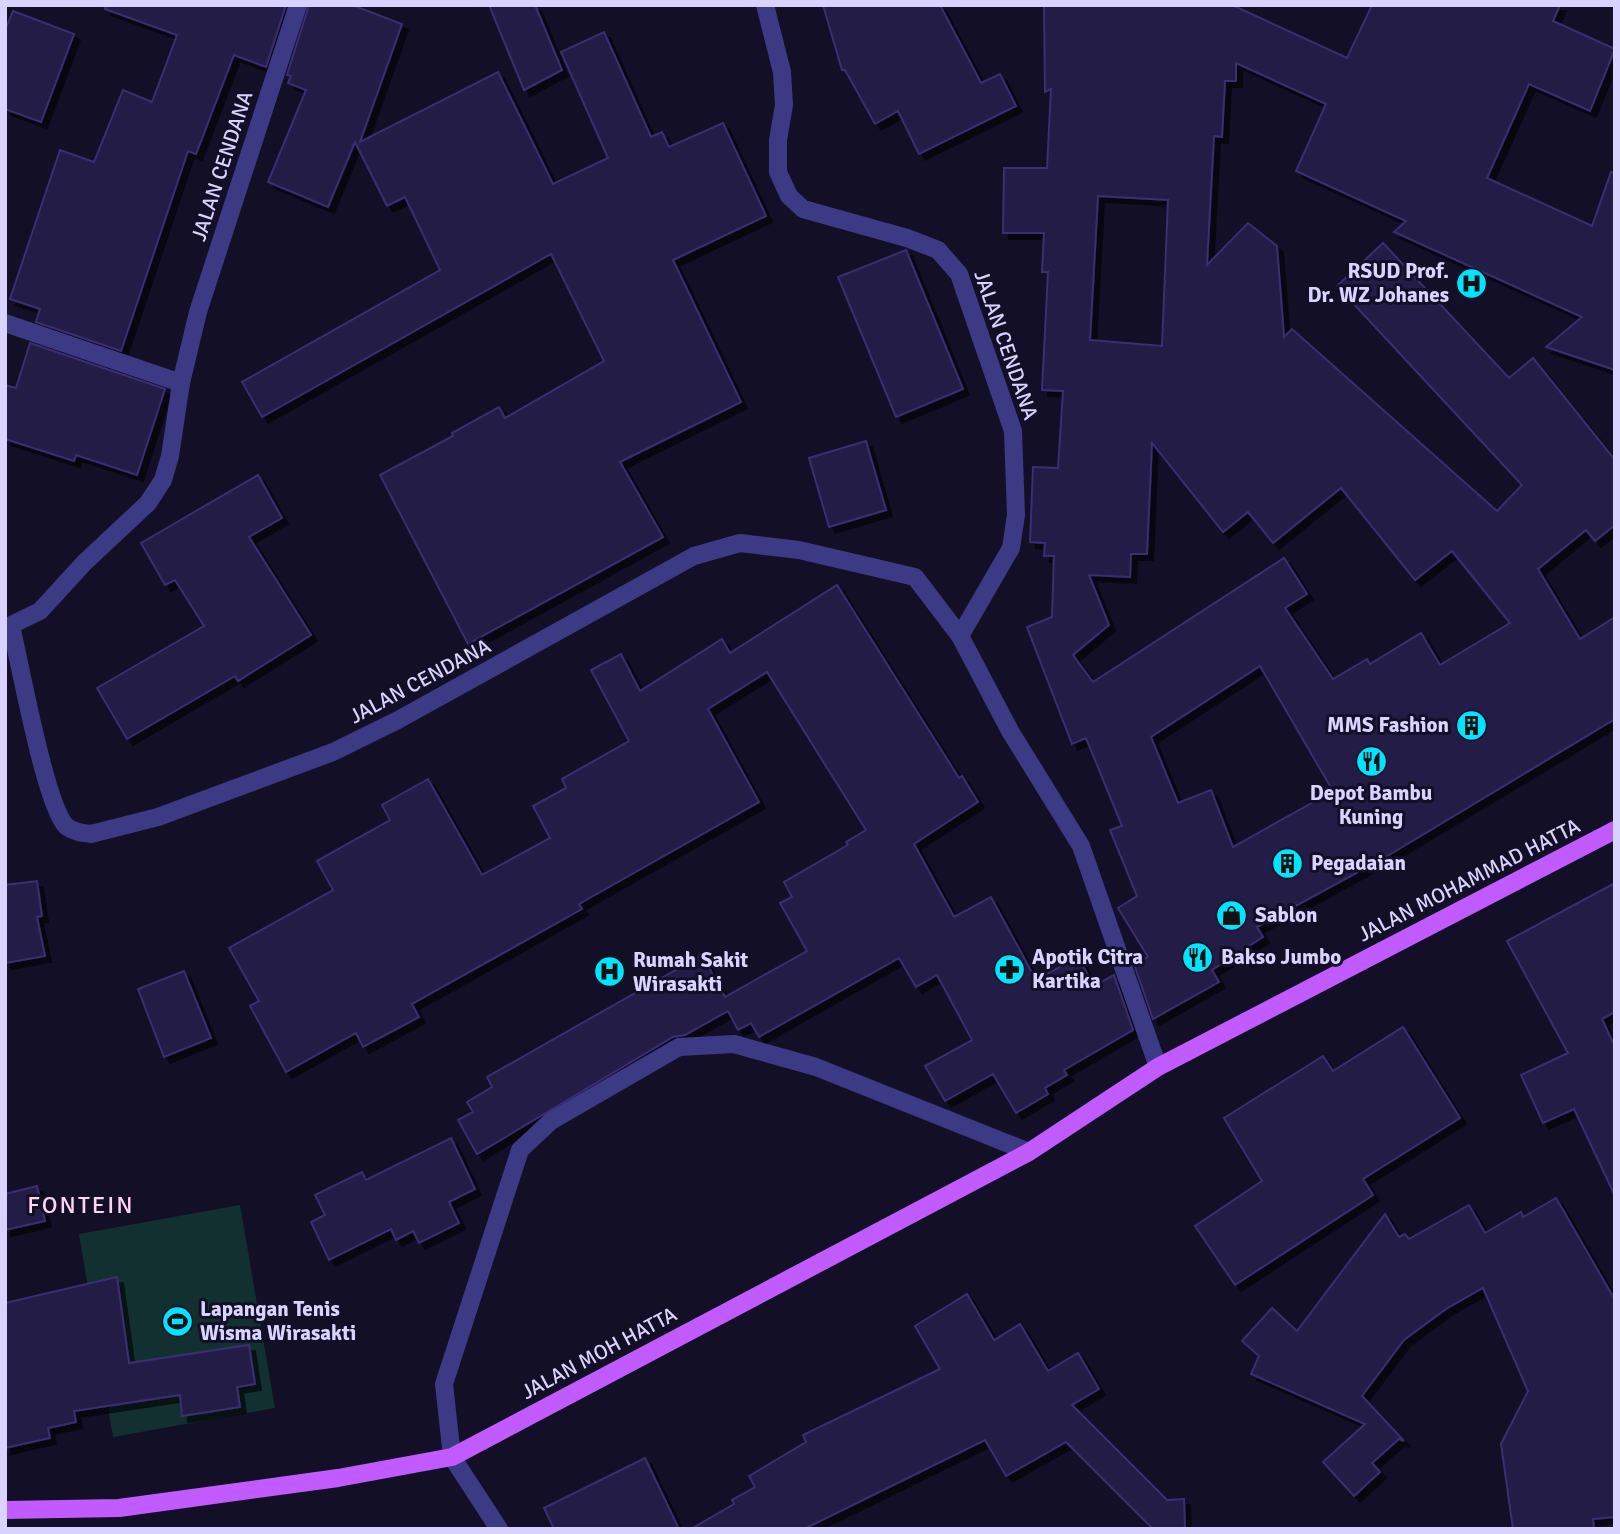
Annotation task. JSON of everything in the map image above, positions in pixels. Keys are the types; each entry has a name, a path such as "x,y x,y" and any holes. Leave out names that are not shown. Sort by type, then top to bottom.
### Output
{"main road":[{"name":"JALAN MOHAMMAD HATTA","path":"1158,1067 1615,830"},
{"name":"JALAN MOH HATTA","path":"5,1510 119,1508 338,1478 453,1457 1030,1152 1158,1067"}],"street":[{"name":"JALAN CENDANA","path":"298,5 198,312 181,383 170,456 163,480 148,503 84,563 40,611 8,627 40,752 59,815 68,827 80,833 91,834 158,817 333,752 398,720 694,556 740,543 799,550 915,577 960,636 1010,731 1081,846 1158,1067"},
{"name":"JALAN CENDANA","path":"765,5 782,72 784,105 778,140 778,172 789,196 803,209 907,238 938,250 959,274 1013,431 1016,515 1011,548 960,636"},
{"path":"5,323 181,383"},
{"path":"499,1529 453,1457 444,1384 520,1150 551,1121 679,1047 733,1044 816,1067 1030,1152"}],"green space":[{"name":"Lapangan Tenis Wisma Wirasakti","path":"240,1205 275,1408 113,1437 79,1234"}],"building":[{"path":"106,5 286,5 266,67 234,55 196,154 188,151 121,351 36,322 40,309 10,299 60,150 94,162 123,90 152,102 177,35 105,9"},
{"path":"309,5 352,5 402,24 360,142 498,72 553,184 608,158 561,52 604,32 651,137 662,132 669,147 723,123 766,216 673,260 741,402 620,462 663,537 468,644 380,475 453,436 452,433 499,407 505,418 604,361 551,254 262,417 242,382 440,270 405,197 387,206 355,142 328,207 268,182 306,90 288,83 291,76 287,75"},
{"path":"489,5 535,5 562,70 524,90"},
{"path":"823,5 940,5 981,83 1000,74 1016,106 919,154 898,111 875,124 845,70 842,70"},
{"path":"1044,5 1232,5 1347,58 1372,5 1560,5 1553,21 1615,49 1590,111 1529,84 1487,178 1592,226 1611,172 1615,173 1615,370 1546,347 1582,317 1394,232 1406,221 1296,171 1326,104 1236,63 1236,81 1225,81 1222,137 1214,136 1207,265 1248,223 1277,246 1284,337 1292,329 1497,511 1522,485 1337,286 1383,243 1509,378 1533,358 1615,460 1615,525 1595,541 1586,530 1538,569 1580,639 1615,617 1615,719 1384,858 1257,927 1263,937 1212,970 1219,982 1153,1019 1134,964 1148,957 1118,908 1137,896 1110,830 1122,826 1086,738 1072,744 1027,627 1052,617 1054,556 1044,556 1045,543 1030,542 1033,467 1058,468 1063,391 1042,390 1048,272 1042,272 1044,233 1003,233 1004,168 1047,168 1051,89 1045,92","holes":["1098,196 1168,200 1162,346 1090,340","1152,443 1223,532 1248,512 1273,543 1341,488 1415,580 1452,551 1510,623 1440,665 1421,633 1370,664 1367,659 1333,679 1285,608 1307,594 1284,558 1093,682 1073,655 1109,625 1089,575 1130,577 1131,554 1147,554","1260,666 1333,791 1233,847 1211,790 1178,803 1151,737"]},
{"path":"13,11 74,34 41,122 5,109 5,30"},
{"path":"906,250 963,389 896,417 838,277"},
{"path":"30,343 165,389 137,475 76,455 74,461 5,439 5,385 16,388"},
{"path":"866,441 886,510 829,527 809,458"},
{"path":"258,475 282,518 249,537 311,635 238,681 235,676 127,739 97,688 204,626 175,580 165,585 141,543"},
{"path":"837,585 959,778 962,776 978,802 914,844 954,917 991,897 1036,980 1078,957 1094,986 1114,975 1133,1030 1064,1070 1067,1075 1045,1088 1048,1094 1016,1113 993,1074 945,1101 925,1066 972,1040 937,975 916,987 899,958 759,1037 751,1023 738,1030 728,1011 685,1035 673,1037 477,1154 458,1120 473,1112 467,1102 492,1087 487,1077 702,955 725,997 807,951 780,903 792,897 784,882 848,845 846,842 866,830 767,672 708,709 759,802 579,904 582,909 412,1004 419,1017 363,1047 356,1033 286,1072 250,1006 259,1001 229,948 333,890 317,861 390,820 382,805 428,779 482,875 550,838 533,806 566,788 562,779 629,741 591,670 621,654 640,691 722,639 730,653"},
{"path":"37,881 42,916 37,917 45,956 5,963 5,885"},
{"path":"1615,883 1615,1012 1602,1019 1615,1047 1615,1196 1574,1109 1543,1123 1521,1075 1568,1053 1507,941"},
{"path":"184,971 211,1038 164,1057 138,989"},
{"path":"1403,1027 1460,1118 1363,1179 1373,1195 1235,1285 1195,1226 1262,1181 1224,1118 1323,1056 1333,1071"},
{"path":"451,1138 475,1189 449,1202 459,1223 419,1243 413,1231 396,1240 391,1229 329,1260 311,1222 325,1215 315,1195 362,1172 366,1180"},
{"path":"37,1186 45,1221 5,1230 5,1194"},
{"path":"1556,1198 1615,1300 1615,1517 1593,1519 1594,1529 1513,1529 1501,1444 1528,1391 1483,1288 1446,1309 1404,1340 1362,1396 1404,1441 1399,1439 1372,1463 1380,1472 1354,1496 1323,1462 1365,1424 1251,1374 1259,1356 1242,1341 1272,1308 1297,1331 1385,1214 1399,1237 1405,1234 1409,1239 1469,1205 1485,1233 1521,1212 1523,1217"},
{"path":"117,1277 129,1363 249,1345 255,1384 237,1387 240,1407 182,1416 180,1395 74,1411 76,1422 48,1428 50,1438 5,1448 5,1303"},
{"path":"967,1294 994,1340 1020,1324 1048,1371 1078,1353 1099,1389 1072,1405 1167,1500 1184,1499 1185,1529 1153,1529 1066,1442 1006,1476 985,1440 804,1529 691,1529 734,1504 732,1500 755,1487 749,1476 806,1442 803,1435 940,1369 915,1326"},
{"path":"645,1458 679,1529 554,1529 544,1508"}],"place":[{"name":"RSUD Prof. Dr. WZ Johanes","path":"1472,283"},
{"name":"MMS Fashion","path":"1472,725"},
{"name":"Depot Bambu Kuning","path":"1371,761"},
{"name":"Pegadaian","path":"1288,863"},
{"name":"Sablon","path":"1232,915"},
{"name":"Bakso Jumbo","path":"1198,957"},
{"name":"Apotik Citra Kartika","path":"1009,969"},
{"name":"Rumah Sakit Wirasakti","path":"610,972"},
{"name":"Lapangan Tenis Wisma Wirasakti","path":"177,1321"}],"district":[{"name":"FONTEIN","path":"81,1205"}]}
